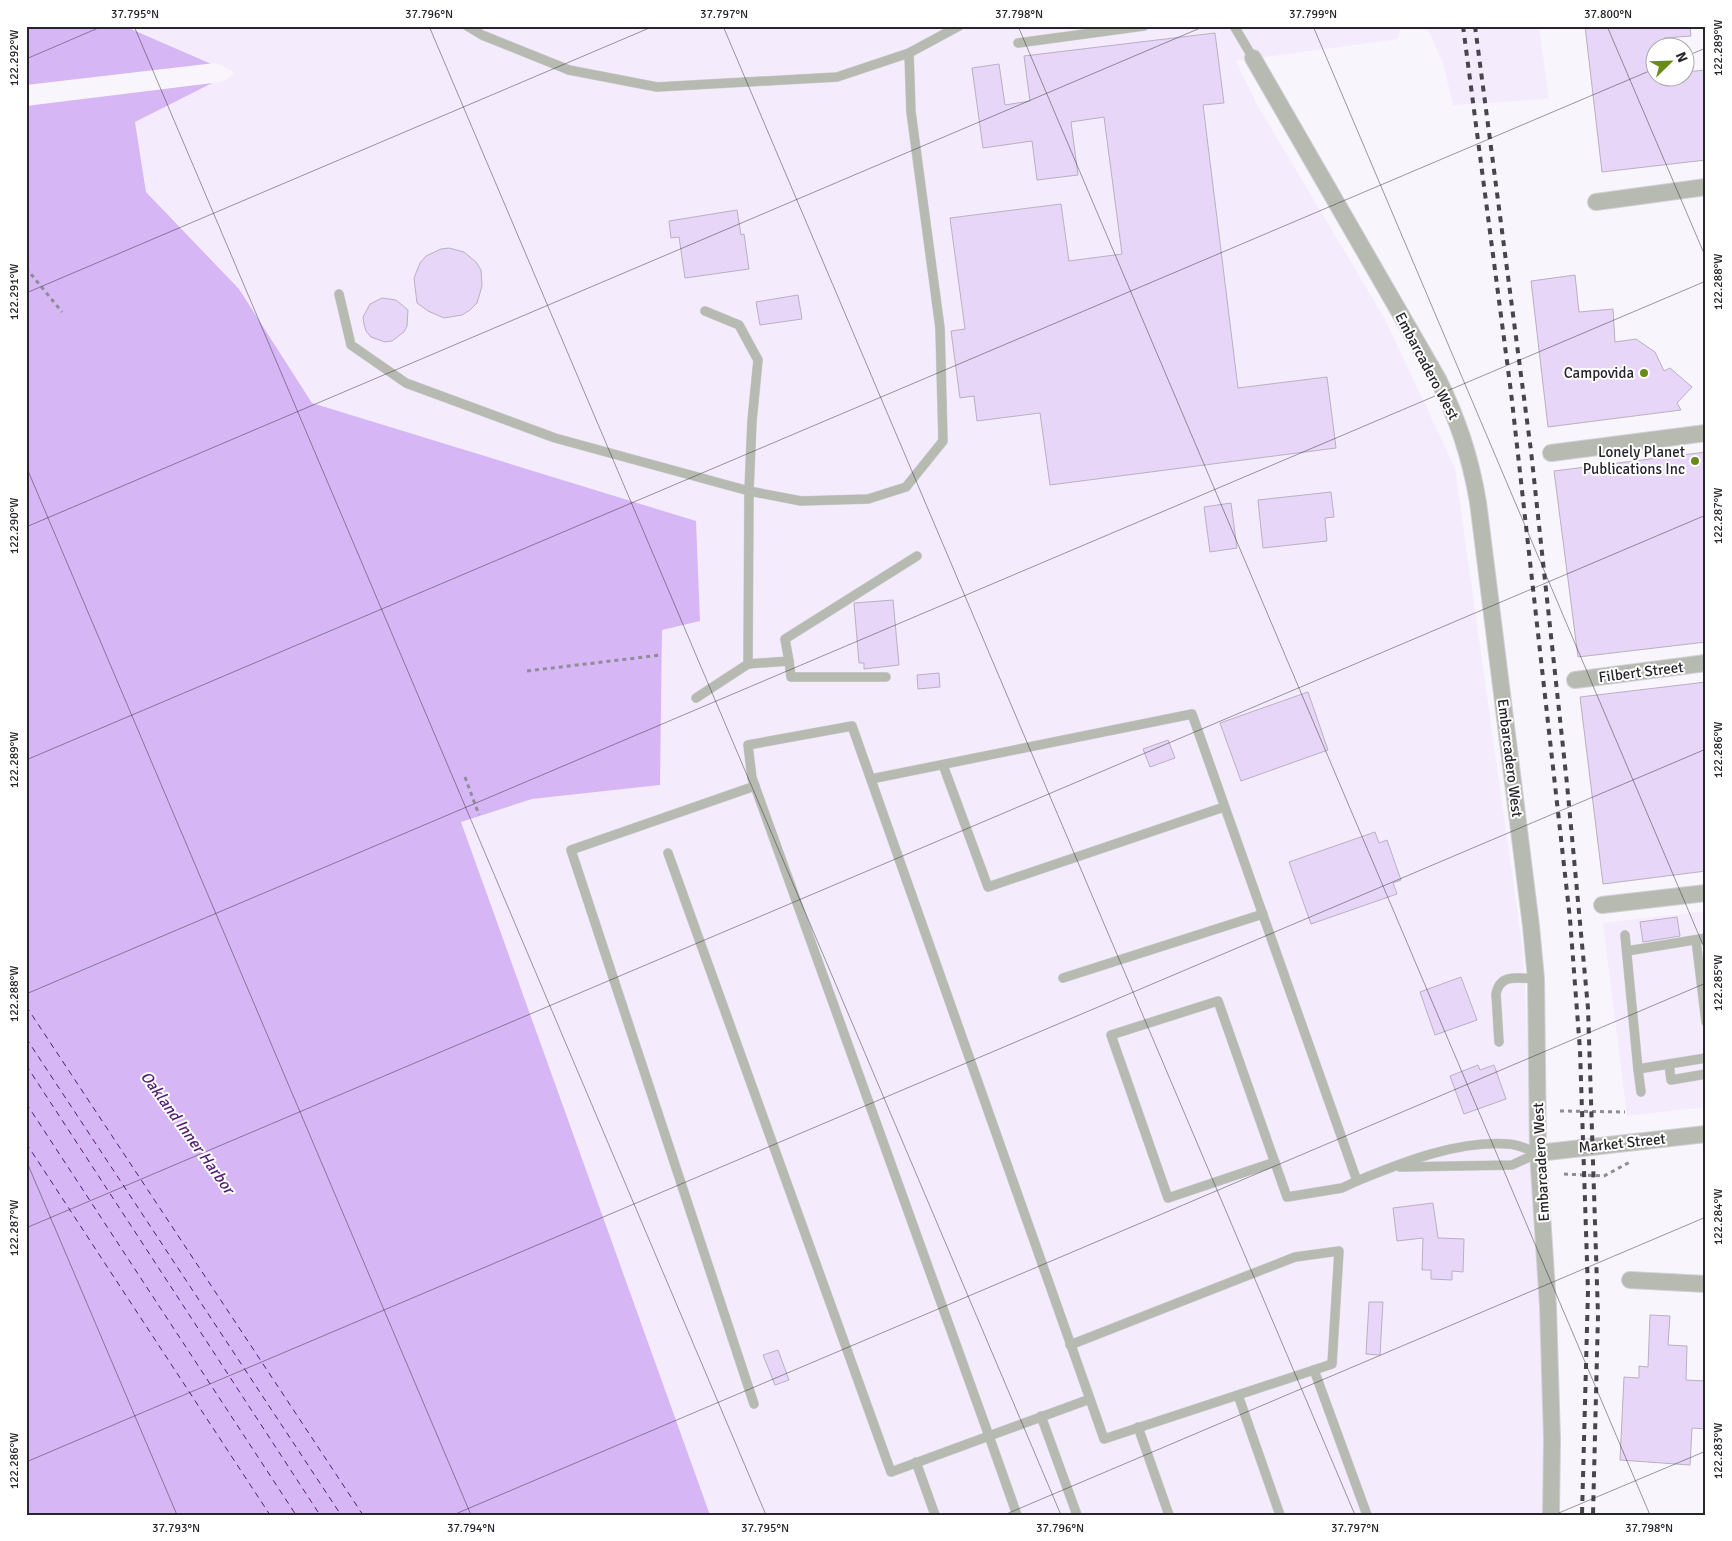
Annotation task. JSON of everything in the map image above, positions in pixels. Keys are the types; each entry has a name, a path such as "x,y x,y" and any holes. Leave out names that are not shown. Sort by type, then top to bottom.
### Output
{"street":[{"name":"Embarcadero West","path":"1253,58 1438,378 1454,411 1472,471 1478,502 1530,916 1536,978 1538,1153 1548,1306 1552,1439 1551,1515"},
{"path":"1596,202 1706,187"},
{"path":"1551,453 1706,433"},
{"name":"Filbert Street","path":"1576,680 1706,663"},
{"path":"1602,905 1706,893"},
{"name":"Market Street","path":"1538,1153 1706,1134"},
{"path":"1630,1280 1706,1284"}],"lane":[{"path":"467,26 482,36 569,70 657,87 837,77 908,53 959,26"},
{"path":"1018,43 1144,26"},
{"path":"1234,26 1253,58"},
{"path":"339,294 351,345 406,383 555,438 749,491 801,501 868,499 906,487 943,441 940,328 911,112 908,53"},
{"path":"704,311 739,325 758,360 752,421 749,491 748,664"},
{"path":"886,677 791,677 785,639 917,556"},
{"path":"696,698 748,664 789,661"},
{"path":"871,779 1192,714 1357,1181"},
{"path":"1017,1515 752,778 748,745 852,726 1070,1345 1104,1438 1332,1364 1339,1251 1295,1257 1070,1345"},
{"path":"943,765 988,887 1224,806"},
{"path":"754,1404 571,850 755,786"},
{"path":"668,853 891,1472 1090,1399"},
{"path":"1063,978 1262,914"},
{"path":"1625,935 1640,1092"},
{"path":"1627,951 1706,938"},
{"path":"1696,940 1706,1022"},
{"path":"1499,1042 1496,994 1498,987 1504,980 1510,978 1536,978"},
{"path":"1275,1162 1168,1198 1111,1035 1218,1001 1275,1162 1287,1197 1342,1188 1392,1166 1458,1146 1510,1144 1538,1153"},
{"path":"1638,1069 1706,1058"},
{"path":"1670,1064 1671,1080 1706,1074"},
{"path":"1392,1166 1456,1167 1512,1165 1538,1153"},
{"path":"1314,1370 1367,1515"},
{"path":"1238,1394 1280,1515"},
{"path":"1041,1416 1077,1515"},
{"path":"1138,1427 1169,1515"},
{"path":"916,1462 935,1515"}],"path":[{"path":"26,268 62,312"},
{"path":"527,671 662,655"},
{"path":"464,777 479,815"},
{"path":"1560,1111 1625,1112"},
{"path":"1564,1174 1604,1176 1630,1162"}],"shaded area":[{"path":"124,26 1401,26 1398,39 1236,61 1258,106 1385,319 1455,468 1523,951 1543,1354 1543,1515 710,1515 461,822 532,799 660,785 662,629 696,521 312,403 239,289 146,192 135,122 231,73"},
{"path":"1426,26 1539,26 1549,99 1453,105 1443,63"},
{"path":"1706,911 1706,1107 1627,1116 1603,923"}],"water":[{"name":"Oakland Inner Harbor","path":"26,26 124,26 232,73 135,122 146,192 239,289 312,403 696,521 700,621 662,630 660,785 532,799 461,822 710,1515 26,1515"}],"pier":[{"path":"215,63 233,71 234,75 221,82 26,106 26,85"}],"building":[{"path":"1585,26 1690,26 1691,36 1644,38 1644,88 1694,88 1694,71 1706,70 1706,160 1602,172"},
{"path":"1215,33 1224,103 1203,105 1238,388 1327,377 1336,448 1050,485 1040,413 977,421 974,396 960,398 951,331 965,329 950,218 1061,204 1069,261 1122,254 1104,117 1071,122 1078,175 1037,180 1032,141 983,148 972,68 999,64 1005,105 1030,101 1024,56"},
{"path":"737,210 741,235 744,234 749,269 685,278 679,237 671,238 669,221"},
{"path":"449,248 464,252 476,262 481,270 482,286 477,303 470,310 462,315 444,318 428,311 417,303 414,278 420,263 426,256 441,249"},
{"path":"1575,275 1579,312 1613,309 1615,342 1636,339 1655,352 1664,371 1670,368 1692,387 1677,403 1681,410 1548,427 1531,281"},
{"path":"798,295 802,319 760,325 756,302"},
{"path":"382,298 396,300 408,310 407,326 404,332 392,341 385,342 371,337 366,331 364,324 363,317 370,304"},
{"path":"1706,452 1706,642 1578,657 1554,471"},
{"path":"1331,492 1334,517 1325,518 1327,541 1263,548 1258,500"},
{"path":"1231,503 1237,548 1210,552 1204,507"},
{"path":"893,600 899,665 864,669 864,663 859,663 854,603"},
{"path":"939,673 940,687 918,689 917,675"},
{"path":"1706,682 1706,871 1603,884 1580,697"},
{"path":"1308,692 1328,750 1241,781 1220,723"},
{"path":"1168,740 1175,758 1150,767 1143,749"},
{"path":"1375,832 1379,843 1387,840 1401,880 1393,883 1397,894 1311,924 1289,862"},
{"path":"1677,917 1680,936 1643,942 1640,922"},
{"path":"1461,977 1477,1020 1435,1035 1420,992"},
{"path":"1478,1065 1480,1070 1494,1065 1506,1099 1464,1114 1450,1076"},
{"path":"1433,1203 1438,1238 1464,1239 1463,1272 1452,1271 1452,1280 1431,1279 1431,1270 1422,1270 1423,1238 1397,1241 1393,1208"},
{"path":"1369,1302 1383,1302 1380,1355 1366,1354"},
{"path":"1650,1315 1670,1316 1668,1345 1687,1346 1686,1380 1706,1381 1706,1429 1692,1428 1690,1465 1620,1460 1624,1377 1639,1378 1639,1366 1648,1367"},
{"path":"778,1350 789,1380 775,1385 763,1355"}],"ferry route":[{"path":"26,1006 363,1515"},
{"path":"26,1038 341,1515"},
{"path":"26,1065 320,1515"},
{"path":"26,1103 296,1515"},
{"path":"26,1143 270,1515"}],"railway":[{"path":"1463,26 1511,392 1570,919 1580,1050 1588,1291 1582,1515"},
{"path":"1475,26 1531,451 1567,784 1588,1008 1598,1315 1593,1515"}],"place":[{"name":"Campovida","path":"1644,373"},
{"name":"Lonely Planet Publications Inc","path":"1695,461"}]}
